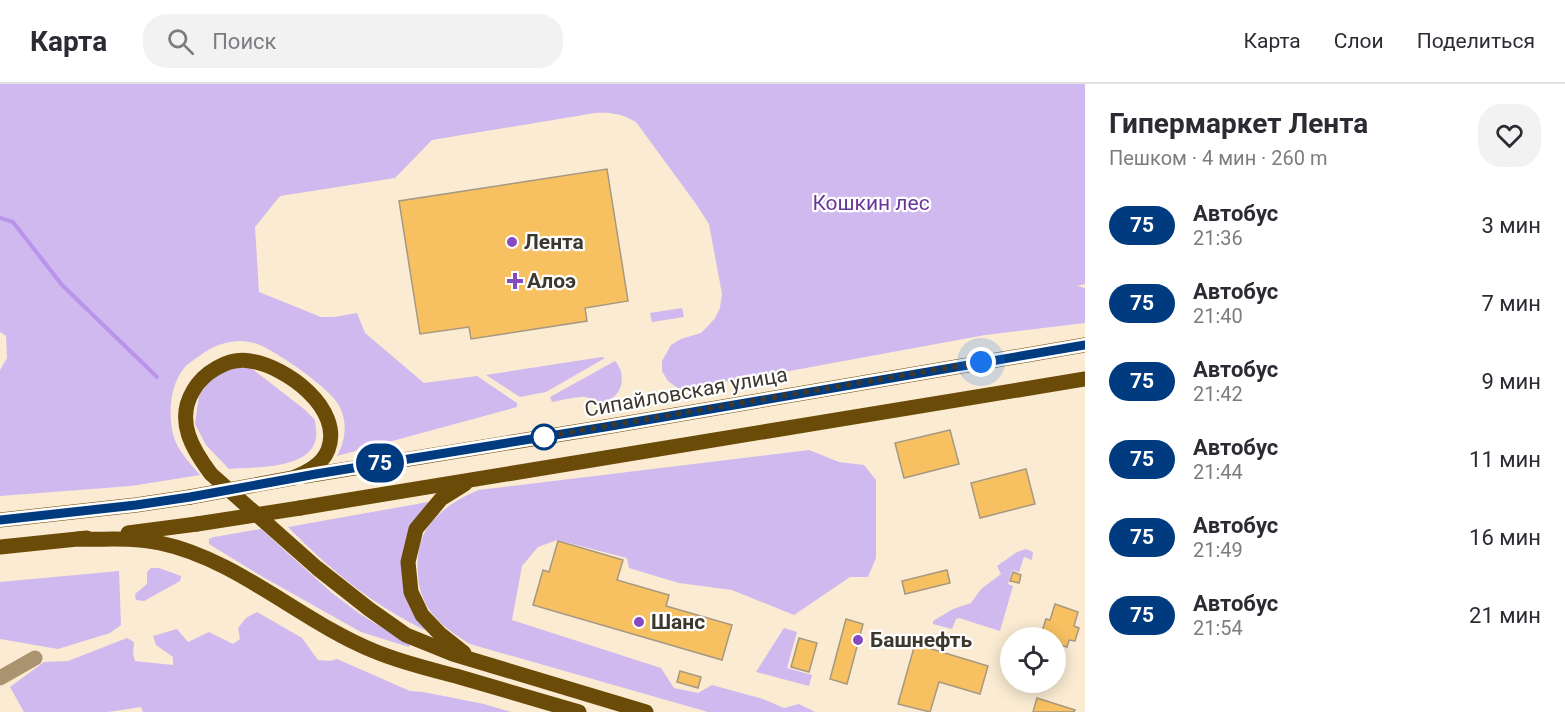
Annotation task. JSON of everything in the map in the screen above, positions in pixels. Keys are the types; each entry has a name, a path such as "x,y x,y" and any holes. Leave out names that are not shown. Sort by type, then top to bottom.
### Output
{"main road":[{"name":"Сипайловская улица","path":"0,520 190,497 1085,345"},
{"path":"294,478 320,463 330,445 330,425 313,396 286,374 249,360 229,362 213,370 199,381 188,398 184,415 188,437 197,455 211,474 317,568 369,609 406,635 453,654 646,712"},
{"path":"0,547 197,524 1085,379"},
{"path":"471,480 441,499 426,516 416,530 408,562 411,592 422,615 447,640 482,663"},
{"path":"78,539 137,540 159,542 179,548 225,567 349,639 374,651 579,712"}],"street":[{"path":"0,678 35,658"}],"green space":[{"name":"Кошкин лес","path":"0,84 1085,84 1085,284 1077,286 1085,288 1085,323 985,335 679,389 668,381 662,371 662,361 671,345 681,339 701,333 715,318 720,308 722,294 709,224 636,122 616,114 595,113 432,140 395,178 280,196 255,227 259,292 321,317 357,313 365,333 424,383 477,376 517,403 517,407 337,456 344,437 344,423 341,410 333,397 303,372 270,350 251,342 230,342 220,344 188,364 179,375 173,391 171,426 175,440 184,456 200,475 131,486 0,496 0,370 7,358 6,336 0,332"},
{"path":"682,308 684,317 652,322 650,313"},
{"path":"605,358 546,392 520,397 486,375"},
{"path":"615,361 621,371 622,383 613,398 604,402 582,397 552,402 550,397"},
{"path":"231,367 251,368 315,420 316,438 312,448 304,456 280,465 229,469 206,445 195,424 199,396 210,380"},
{"path":"809,450 839,462 864,465 876,480 876,558 868,577 850,577 794,615 732,590 679,583 629,568 627,558 557,540 538,547 522,566 512,620 661,668 674,688 698,693 712,685 763,699 784,708 799,704 815,712 708,712 470,644 438,620 423,597 419,583 418,564 419,549 427,528 447,508 479,490"},
{"path":"434,501 403,560 427,631 389,610 353,585 288,527"},
{"path":"261,529 332,593 360,614 410,645 409,647 361,632 209,544 209,539 214,537"},
{"path":"1026,549 1033,552 1032,560 1024,557 1019,572 1012,570 1008,584 1013,586 1000,631 959,618 956,619 952,629 933,624 933,621 953,609 971,603 981,589 1001,574 997,566 1017,552"},
{"path":"151,568 159,568 181,576 180,581 144,601 136,600 135,594 147,584 147,572"},
{"path":"119,571 121,625 110,633 58,649 0,639 0,582"},
{"path":"257,612 302,638 318,660 337,659 410,691 484,704 511,712 143,712 141,707 108,712 24,712 10,687 44,662 68,661 127,638 134,642 135,661 173,665 173,657 156,645 153,636 177,629 188,642 209,632 233,644 240,639 238,628 246,618"},
{"path":"784,628 797,632 787,668 812,675 809,686 756,672"}],"building":[{"name":"Лента","path":"607,169 628,301 585,308 587,321 471,339 469,327 420,334 399,201"},
{"path":"950,430 959,464 904,478 895,443"},
{"path":"1026,469 1035,504 980,518 971,483"},
{"path":"558,541 623,560 617,580 669,595 666,606 732,625 722,660 533,605 543,570 549,572"},
{"path":"947,570 950,583 905,594 902,581"},
{"path":"1013,572 1021,575 1019,583 1010,581"},
{"path":"1055,604 1078,612 1074,626 1079,628 1075,641 1069,640 1066,647 1066,627 1043,627 1046,619 1050,620"},
{"path":"846,619 863,624 847,684 830,679"},
{"path":"799,638 817,643 809,672 791,667"},
{"path":"915,644 988,666 980,694 939,682 930,712 898,704"},
{"path":"680,671 701,677 698,688 677,682"},
{"path":"1037,698 1075,710 1074,712 1033,712"}],"waterway":[{"path":"0,218 13,222 62,285 157,377"}],"bus line":[{"name":"75","path":"0,520 190,497 1085,345"}],"place":[{"name":"Лента","path":"512,242"},
{"name":"Алоэ","path":"515,281"},
{"name":"Шанс","path":"639,622"},
{"name":"Башнефть","path":"858,640"}],"route":[{"path":"544,437 542,437 981,362"}]}
